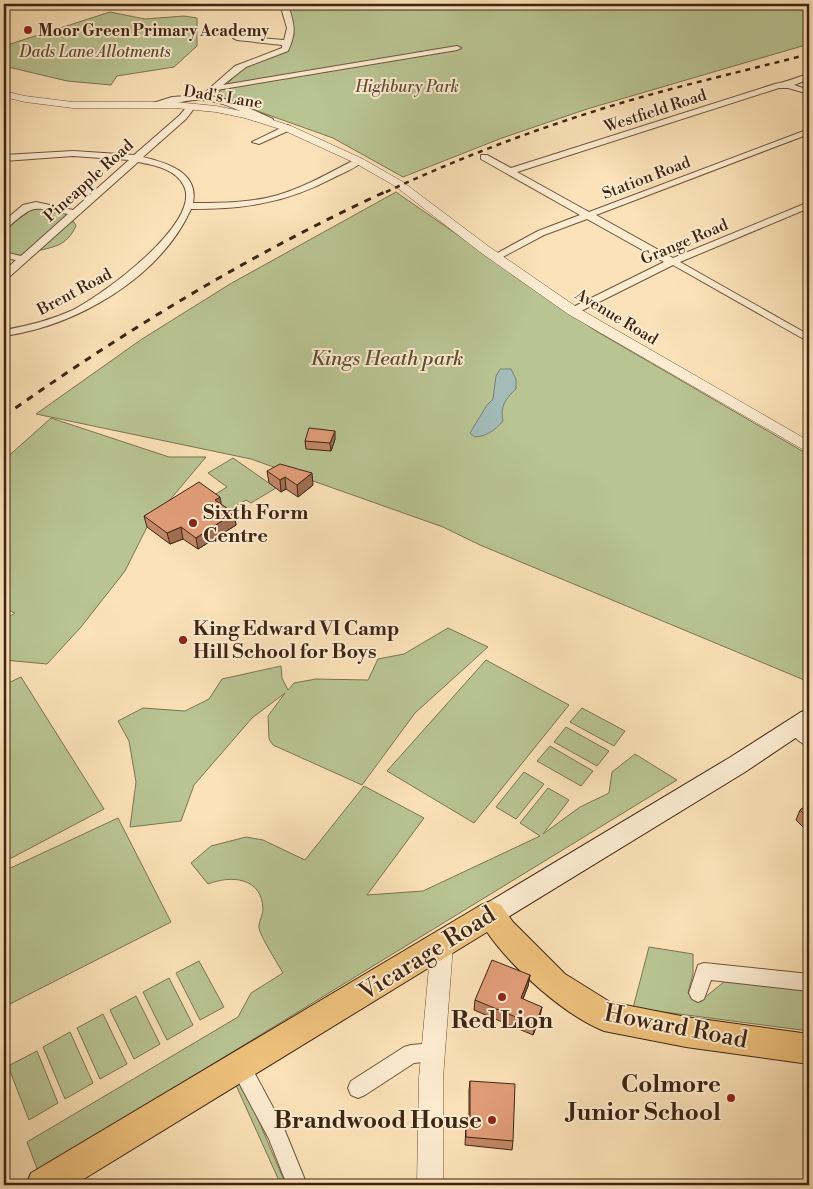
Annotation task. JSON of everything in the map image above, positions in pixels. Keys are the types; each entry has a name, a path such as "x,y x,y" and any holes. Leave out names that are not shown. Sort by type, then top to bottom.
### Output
{"main road":[{"name":"Vicarage Road","path":"43,1185 737,765 804,728"},
{"name":"Howard Road","path":"490,914 503,931 555,984 604,1016 686,1032 809,1049"}],"street":[{"path":"4,6 13,4"},
{"path":"223,4 232,6 242,4"},
{"path":"205,96 217,88 237,68 278,54 285,49 291,28 284,4"},
{"path":"237,38 288,43"},
{"path":"217,88 457,48"},
{"path":"788,86 794,81 809,76"},
{"name":"Westfield Road","path":"511,172 778,86 807,89"},
{"name":"Dad's Lane","path":"4,94 73,105 192,106 237,112 270,121 359,161 418,197"},
{"path":"156,105 181,97 205,96 220,100 270,121"},
{"name":"Pineapple Road","path":"4,276 183,117 192,106"},
{"path":"256,142 287,128"},
{"name":"Station Road","path":"495,257 540,233 809,131"},
{"name":"Brent Road","path":"4,158 26,154 61,152 134,159 174,168 182,174 190,191 182,220 162,248 139,271 115,289 93,302 44,325 27,330 4,333"},
{"path":"484,157 809,339"},
{"path":"187,206 228,205 267,201 294,193 359,161"},
{"name":"Avenue Road","path":"418,197 495,257 522,273 572,311 809,447"},
{"path":"4,226 26,207 36,205 74,213"},
{"name":"Grange Road","path":"572,311 675,263 806,208"},
{"path":"4,254 23,259"},
{"path":"430,1185 433,1052 442,944"},
{"name":"Howard Road","path":"698,993 704,971 809,983"},
{"path":"358,1088 411,1054 433,1052"},
{"path":"240,1066 276,1133 297,1185"}],"green space":[{"name":"Highbury Park","path":"288,4 809,4 809,44 587,109 502,138 403,177 333,138 218,97 217,94 244,67 282,53 291,45 294,34"},
{"name":"Dads Lane Allotments","path":"110,12 145,19 184,16 197,18 197,46 174,67 117,76 111,85 67,81 4,66 4,46"},
{"name":"Kings Heath park","path":"396,192 596,331 809,455 809,682 480,545 443,527 251,459 36,414 142,339 230,284"},
{"path":"37,206 71,213 22,258 4,254 4,227 27,208"},
{"path":"67,221 74,222 76,226 68,238 58,245 32,252"},
{"path":"51,418 169,457 206,457 147,527 125,571 81,627 47,664 4,660 4,620 15,613 4,608 4,460"},
{"path":"233,458 276,488 251,503 246,500 229,510 211,497 227,487 208,473"},
{"path":"448,628 488,647 415,713 362,785 273,745 269,739 268,716 285,693 252,718 194,785 181,821 130,827 136,782 129,741 118,721 143,708 185,711 209,699 222,679 281,666 282,678 288,690 294,683 316,679 368,680 378,659 404,654"},
{"path":"486,660 569,705 474,823 387,771"},
{"path":"21,677 104,809 4,862 4,685"},
{"path":"582,708 625,731 614,746 570,722"},
{"path":"566,727 609,751 597,766 554,742"},
{"path":"550,746 593,771 581,786 537,761"},
{"path":"635,754 677,780 38,1171 27,1142 238,1017 251,993 283,973 260,932 259,926 263,909 257,890 244,881 226,880 208,884 191,863 211,846 246,837 263,840 305,860 364,786 424,818 367,895 423,891 540,836 520,823 548,788 569,800 543,834 580,807 609,793 612,772"},
{"path":"524,772 544,784 516,819 496,807"},
{"path":"118,818 171,922 4,1007 4,871"},
{"path":"649,947 693,954 693,974 688,993 704,998 729,978 809,988 809,1031 633,1008"},
{"path":"199,961 224,1007 200,1020 176,973"},
{"path":"169,978 193,1025 167,1040 143,992"},
{"path":"136,996 160,1044 134,1059 110,1010"},
{"path":"103,1014 127,1064 100,1079 77,1028"},
{"path":"70,1032 93,1083 65,1099 43,1047"},
{"path":"37,1051 58,1103 29,1120 8,1066"},
{"path":"241,1079 286,1185 281,1185 235,1083"}],"water":[{"path":"500,369 511,369 516,379 516,389 504,404 502,412 503,421 490,432 475,437 470,433 487,405 493,399 496,376"}],"building":[{"path":"309,428 335,431 330,443 305,441"},
{"path":"280,464 312,473 297,485 285,477 280,480 267,471"},
{"path":"199,482 220,497 215,500 234,513 196,538 181,527 167,533 144,516"},
{"path":"809,804 809,819 800,810"},
{"name":"Red Lion","path":"492,960 530,975 521,998 542,1007 535,1025 475,1000"},
{"name":"Brandwood House","path":"470,1081 515,1084 513,1141 466,1137 466,1125 470,1125"}],"railway":[{"path":"386,192 488,149 566,120 646,96 809,54"},
{"path":"4,416 96,353 191,294 288,240 389,190"}],"place":[{"name":"Moor Green Primary Academy","path":"28,30"},
{"name":"Sixth Form Centre","path":"193,523"},
{"name":"King Edward VI Camp Hill School for Boys","path":"183,640"},
{"name":"Red Lion","path":"502,997"},
{"name":"Colmore Junior School","path":"731,1098"},
{"name":"Brandwood House","path":"492,1120"}]}
